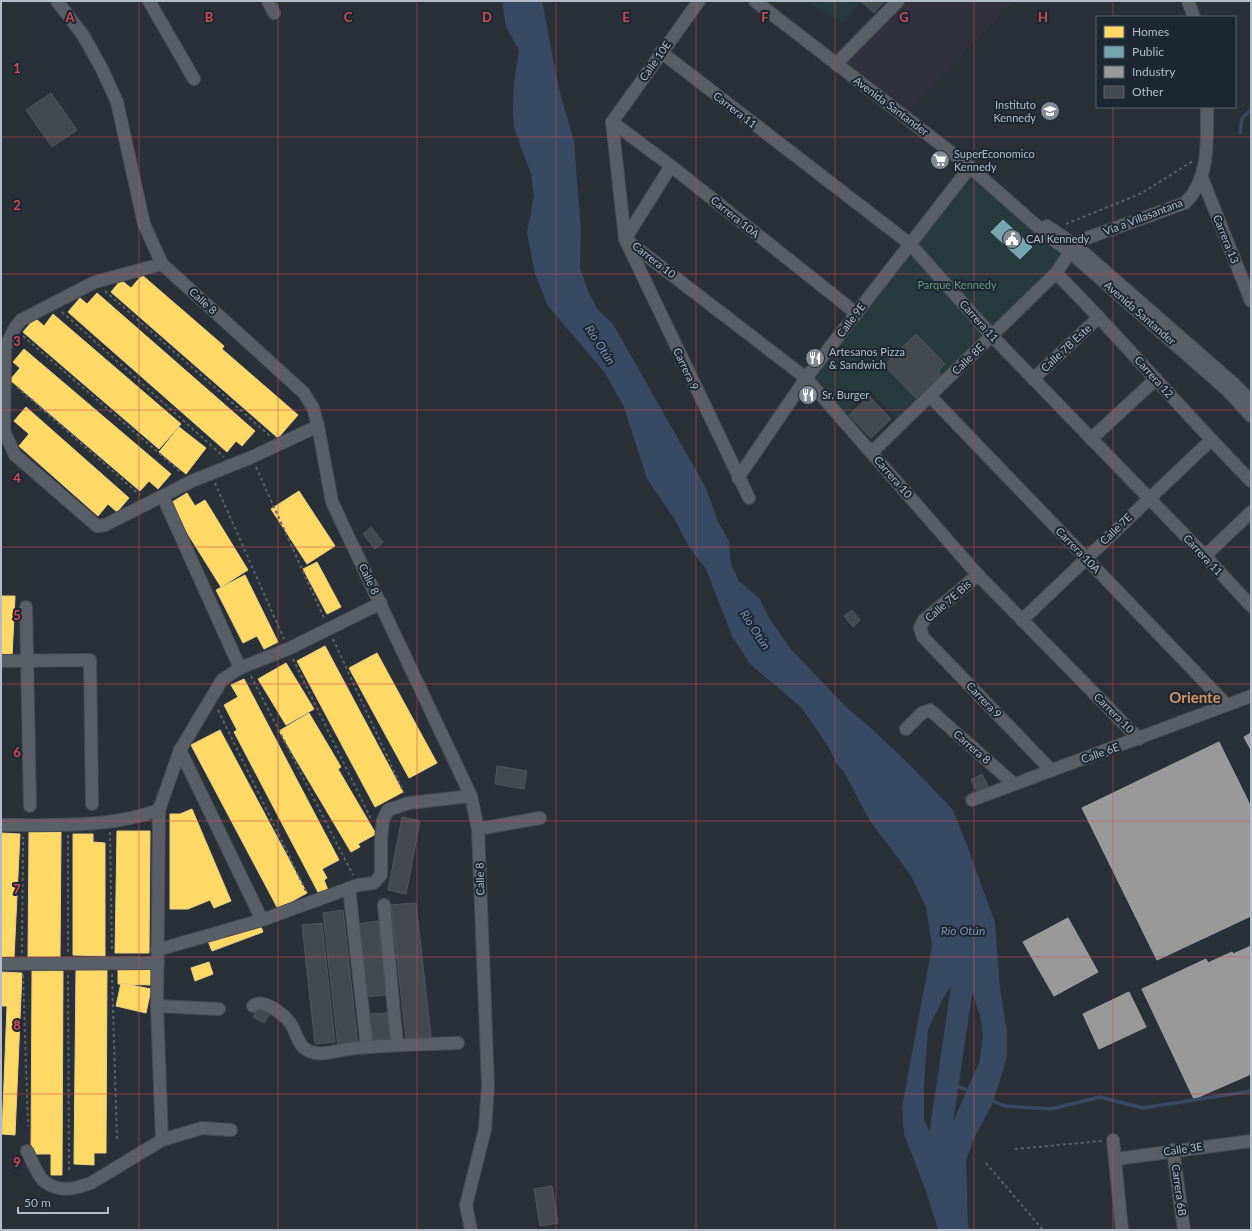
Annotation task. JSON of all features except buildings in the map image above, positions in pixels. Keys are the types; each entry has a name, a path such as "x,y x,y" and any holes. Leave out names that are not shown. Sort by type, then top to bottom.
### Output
{"street":[{"name":"Calle 8","path":"56,1 83,35 117,102 144,224 162,264 304,393 313,408 318,426 325,471 332,502 472,796 478,829 488,1085 485,1129 466,1205 471,1230"},
{"path":"149,1 194,79"},
{"path":"268,1 274,14"},
{"name":"Calle 10E","path":"612,122 699,1"},
{"name":"Avenida Santander","path":"755,1 970,167 1047,235 1073,248 1233,383 1251,401"},
{"path":"836,64 898,1"},
{"path":"1188,1 1194,16"},
{"name":"Carrera 11","path":"661,52 910,244 992,336 1205,556 1251,606"},
{"name":"Vía a Villasantana","path":"1073,248 1087,238 1185,203 1194,193 1202,178 1207,143 1207,108"},
{"name":"Carrera 10A","path":"612,122 671,166 856,313"},
{"name":"Carrera 9","path":"612,122 625,238 738,478 749,498"},
{"path":"625,238 671,166"},
{"name":"Calle 9E","path":"738,478 806,378 970,167"},
{"name":"Carrera 13","path":"1202,178 1251,301"},
{"name":"Avenida Santander","path":"1025,214 1053,229 1227,390 1251,416"},
{"name":"Carrera 10","path":"625,238 806,378 978,575 1139,739"},
{"name":"Calle 8E","path":"872,452 1056,273 1073,248"},
{"path":"162,264 95,282 21,320 14,329 5,348 4,431 15,455 96,526 105,525 192,481 234,465 318,426"},
{"name":"Carrera 12","path":"1056,273 1099,317 1210,440 1251,481"},
{"name":"Calle 7B Este","path":"1033,379 1099,317"},
{"path":"1091,439 1156,379"},
{"name":"Carrera 10A","path":"930,396 1226,704"},
{"name":"Calle 7E","path":"1022,620 1086,557 1210,440"},
{"path":"163,497 243,668"},
{"path":"1205,556 1251,512"},
{"name":"Calle 7E Bis","path":"920,628 924,620 978,575"},
{"path":"162,1140 157,1006 159,810 180,750 222,680 243,668 329,629 381,603"},
{"path":"26,607 30,806"},
{"name":"Carrera 9","path":"920,628 923,637 1051,770"},
{"path":"1,661 87,659 91,662 92,804"},
{"name":"Calle 6E","path":"972,800 1139,739 1226,704 1251,696"},
{"name":"Carrera 8","path":"906,729 922,713 930,710 1014,784"},
{"path":"180,750 262,920"},
{"path":"157,950 262,920 311,901 354,887 374,883 381,875 381,840 384,820 388,810 409,803 472,796"},
{"path":"1,825 68,824 139,817 159,810"},
{"path":"478,829 540,818"},
{"path":"354,887 367,1048"},
{"path":"384,905 398,1045"},
{"path":"1,964 158,963"},
{"path":"253,1006 256,1003 262,1003 282,1016 292,1026 299,1044 309,1052 319,1054 398,1045 458,1043"},
{"path":"157,1006 219,1009"},
{"path":"27,1151 43,1181 61,1190 78,1188 91,1183 162,1140 202,1128 232,1130"},
{"path":"1113,1140 1122,1230"},
{"name":"Calle 3E","path":"1116,1159 1173,1150 1251,1141"},
{"name":"Carrera 6B","path":"1173,1150 1184,1230"}],"path":[{"path":"1053,229 1142,193 1196,159"},
{"path":"95,282 278,444"},
{"path":"53,304 234,465"},
{"path":"14,329 192,481"},
{"path":"5,377 149,502"},
{"path":"243,668 354,887"},
{"path":"211,697 311,901"},
{"path":"110,820 117,1141"},
{"path":"68,824 69,1170"},
{"path":"1015,1149 1113,1140"},
{"path":"986,1163 1044,1230"}],"shaded area":[{"path":"898,1 1014,1 904,115 836,64"}],"green space":[{"path":"807,1 884,1 874,13 860,2 843,23"},
{"name":"Parque Kennedy","path":"970,167 1070,252 900,423 869,390 842,418 806,378","holes":["1002,220 1032,246 1021,259 991,232","916,335 945,364 938,371 941,375 916,398 884,365"]}],"water":[{"name":"Río Otún","path":"502,1 542,1 559,89 574,142 581,230 580,268 588,291 598,310 613,324 706,488 718,522 729,541 731,565 739,581 760,599 769,618 791,649 846,707 872,729 915,770 953,810 967,845 995,923 1000,988 1007,1031 1007,1056 992,1105 973,1140 966,1161 968,1226 970,1230 938,1230 926,1191 904,1134 902,1107 932,946 926,907 910,874 870,821 844,772 836,763 829,748 802,708 750,664 732,636 706,569 689,547 675,520 647,479 624,407 605,373 548,306 535,274 527,233 534,195 531,174 514,128 514,82 519,50 506,27","holes":["875,765 883,765 932,817 955,851 966,880 964,883 899,806 877,775","964,967 981,1019 983,1035 980,1060 944,1143 934,1141 924,1120 924,1086 928,1029 944,997"]}],"waterway":[{"path":"1240,133 1242,118 1251,110"},
{"name":"Río Otún","path":"854,744 914,809 937,839 966,883 974,925 965,967 939,1142 941,1178 956,1230"},
{"path":"948,1082 971,1092"},
{"path":"990,1100 1005,1106 1051,1109 1100,1097 1143,1108 1251,1091"}],"place":[{"name":"Instituto Kennedy","path":"1050,111"},
{"name":"SuperEconomico Kennedy","path":"940,160"},
{"name":"CAI Kennedy","path":"1012,239"},
{"name":"Artesanos Pizza & Sandwich","path":"815,358"},
{"name":"Sr. Burger","path":"808,395"}],"district":[{"name":"Oriente","path":"1195,698"}]}
